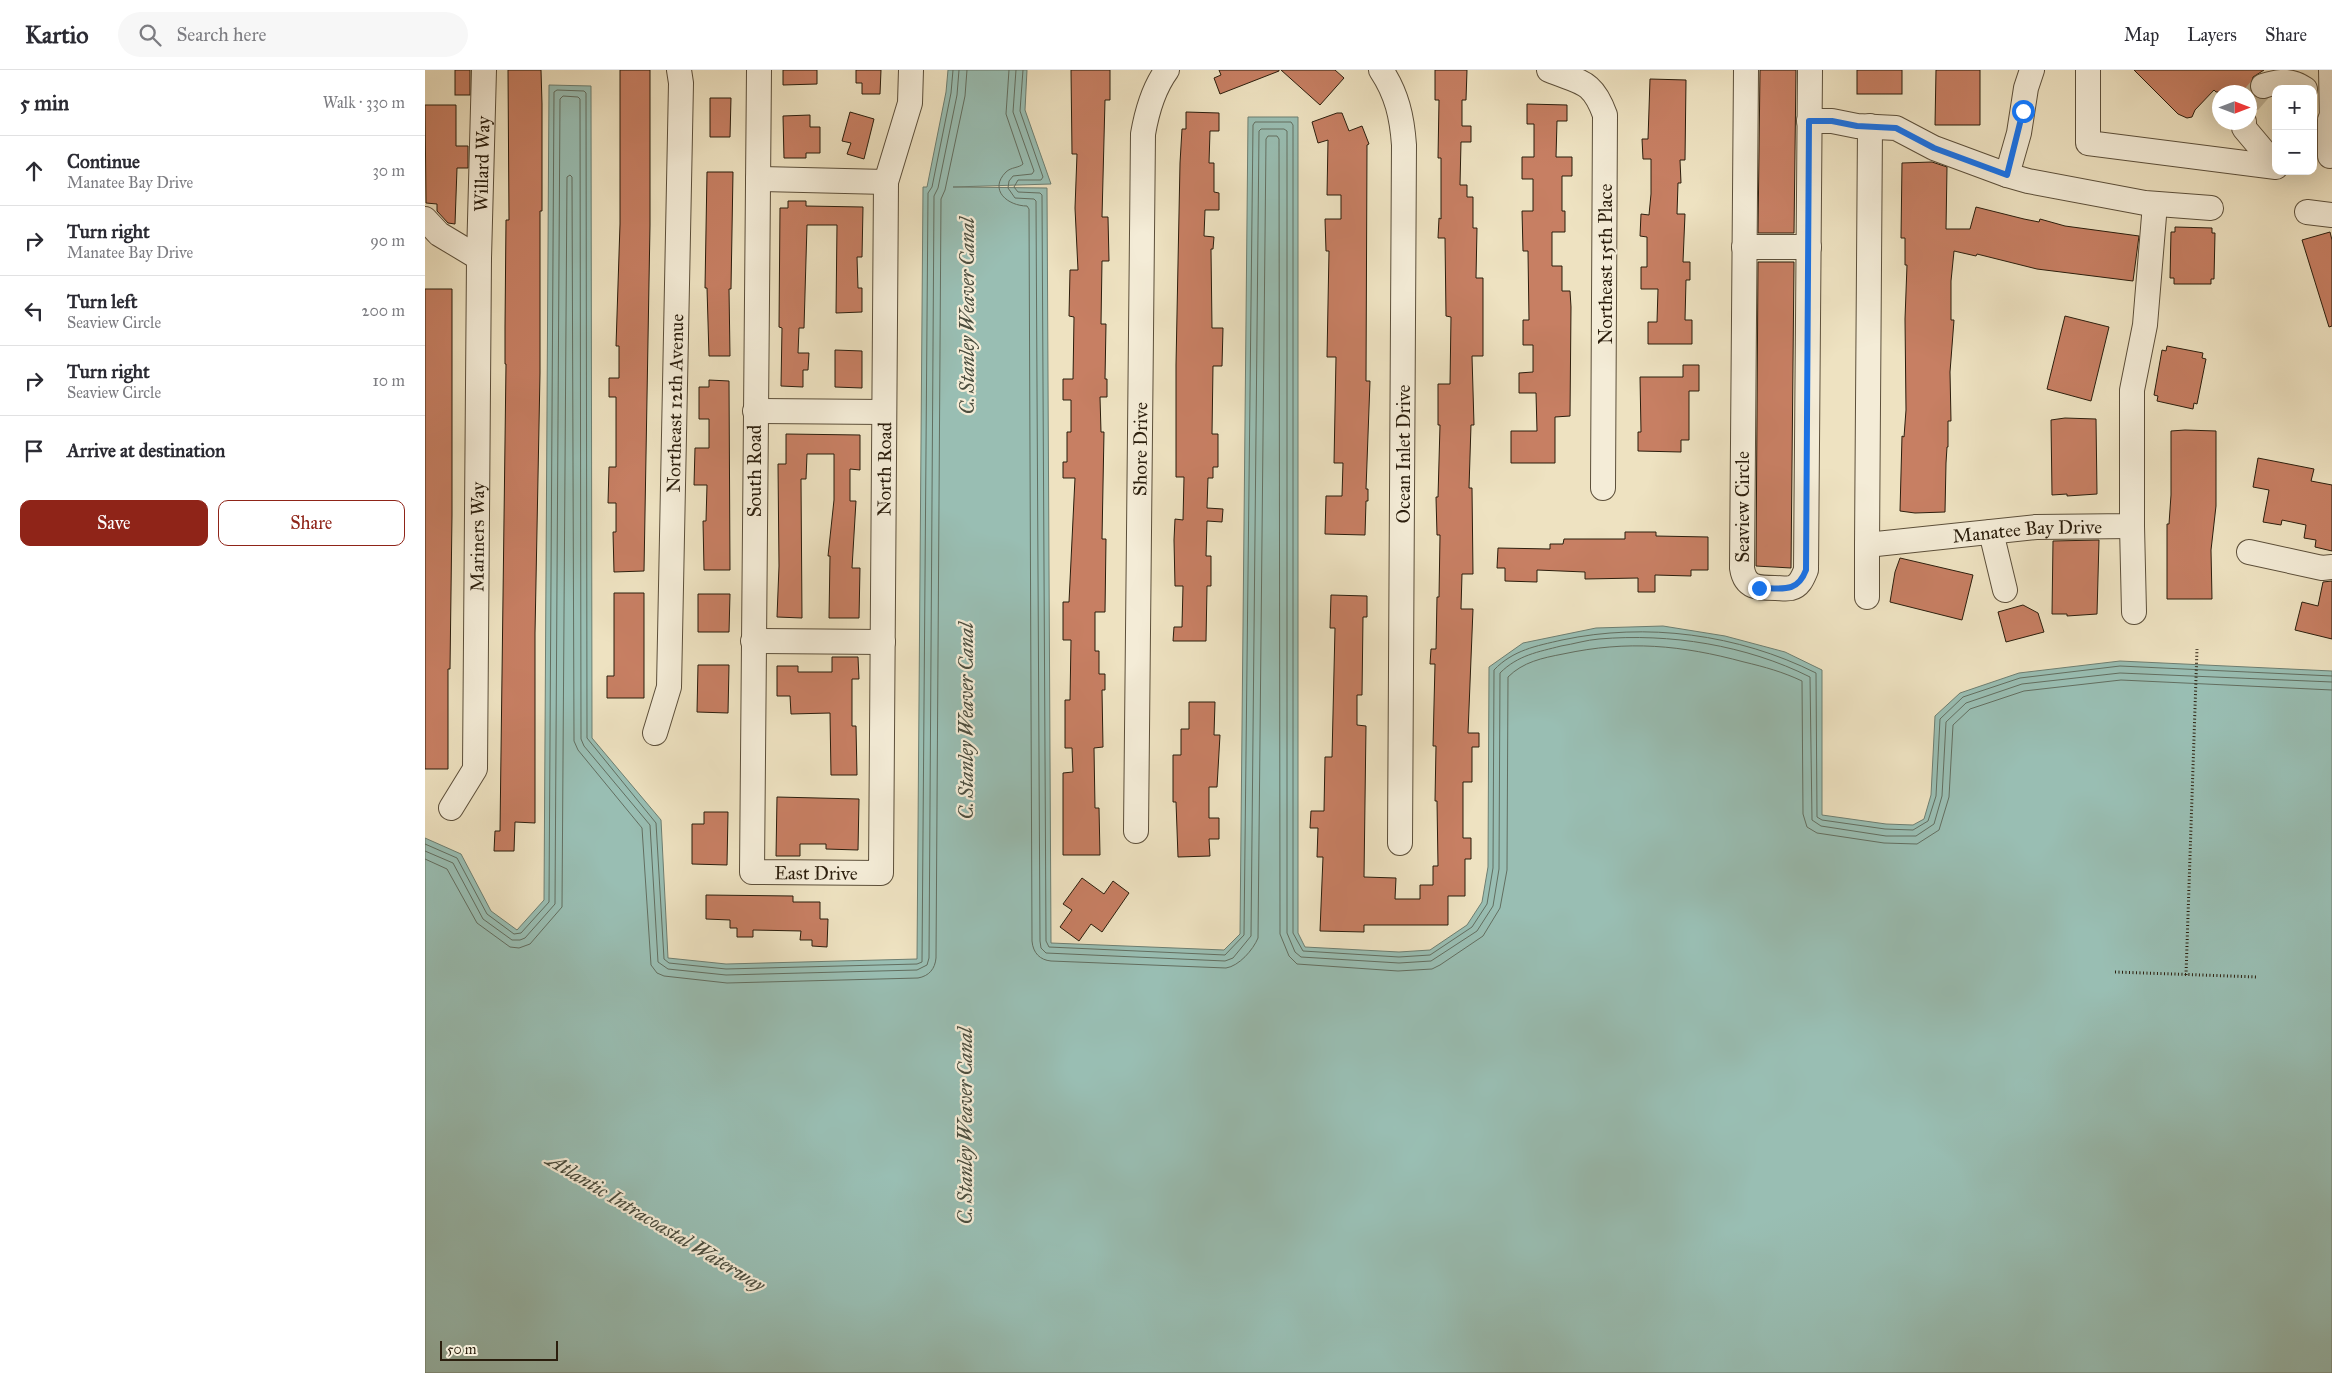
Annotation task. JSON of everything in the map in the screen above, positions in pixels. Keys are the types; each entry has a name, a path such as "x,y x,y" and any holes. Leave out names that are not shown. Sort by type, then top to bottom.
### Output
{"street":[{"name":"Willard Way","path":"479,258 484,70"},
{"name":"Northeast 12th Avenue","path":"655,733 669,687 681,93 679,70"},
{"name":"South Road","path":"752,872 759,70"},
{"name":"North Road","path":"881,873 886,182 910,103 911,70"},
{"name":"Shore Drive","path":"1136,832 1143,134 1147,112 1154,92 1167,70"},
{"name":"Ocean Inlet Drive","path":"1381,70 1398,102 1403,123 1405,145 1400,843"},
{"name":"Northeast 15th Place","path":"1549,70 1575,78 1585,84 1597,98 1605,115 1603,488"},
{"name":"Seaview Circle","path":"1746,70 1741,568 1746,581 1751,586 1759,588 1791,588 1799,584 1806,570 1810,70"},
{"path":"2088,70 2088,143 2272,166"},
{"path":"2325,159 2327,110 2332,72"},
{"path":"2007,175 2019,133 2025,76"},
{"path":"2263,86 2283,80 2299,85"},
{"path":"1809,121 1832,121 1896,128 1934,148 2007,175 2155,204 2211,208"},
{"path":"1867,597 1870,126"},
{"path":"2247,130 2272,161"},
{"path":"758,179 886,182"},
{"path":"2134,612 2132,390 2145,325 2155,204"},
{"path":"2307,212 2332,215"},
{"path":"425,219 439,234 479,258"},
{"path":"1744,247 1809,247"},
{"name":"Mariners Way","path":"451,808 475,769 479,258"},
{"path":"755,411 884,412"},
{"name":"Manatee Bay Drive","path":"1867,545 2036,527 2132,526"},
{"path":"1991,532 2005,590"},
{"path":"2249,552 2322,568 2332,567"},
{"path":"753,641 883,642"},
{"name":"East Drive","path":"752,872 881,873"}],"path":[{"path":"2186,974 2197,649"},
{"path":"2115,972 2258,977"}],"water":[{"path":"948,70 1027,70 1025,110 1051,184 953,187 1047,188 1051,943 1224,950 1240,934 1248,117 1298,117 1298,933 1305,947 1399,952 1430,950 1467,925 1482,902 1488,867 1489,667 1523,643 1596,628 1663,626 1725,636 1785,652 1822,670 1822,815 1886,824 1913,825 1924,819 1931,795 1935,716 1960,693 2019,673 2120,661 2332,671 2332,1373 425,1373 425,838 461,854 491,911 517,930 544,900 549,85 591,86 592,738 661,820 668,958 726,964 917,959 923,187 927,187 946,92"}],"building":[{"path":"455,70 470,70 470,95 455,95"},
{"path":"508,70 541,70 542,211 540,211 540,373 535,633 535,823 515,822 514,851 494,851 495,831 500,831 506,220 509,220"},
{"path":"620,70 650,70 650,225 644,571 614,572 613,532 616,532 616,503 608,503 609,467 616,467 616,397 609,397 609,378 619,378 619,346 616,346 620,224"},
{"path":"783,70 817,70 817,84 783,85"},
{"path":"856,70 881,70 880,94 862,94 862,83 856,83"},
{"path":"1071,70 1110,70 1110,100 1105,100 1102,217 1108,217 1109,261 1102,261 1101,324 1106,324 1105,379 1107,379 1107,397 1100,397 1101,432 1104,432 1102,539 1106,539 1105,612 1095,612 1095,651 1099,651 1099,674 1105,674 1105,690 1102,690 1103,747 1094,748 1095,808 1099,808 1100,855 1063,855 1063,773 1073,772 1072,748 1065,748 1065,700 1070,700 1071,640 1063,640 1063,602 1069,602 1075,478 1063,478 1063,462 1067,462 1067,432 1071,432 1071,400 1063,400 1063,379 1073,379 1074,317 1069,316 1070,270 1078,270 1075,208 1077,154 1072,154"},
{"path":"1219,70 1279,71 1220,94 1214,78 1221,75"},
{"path":"1281,70 1335,70 1344,78 1320,105"},
{"path":"1435,70 1467,70 1466,100 1462,100 1462,126 1471,126 1471,142 1461,142 1460,185 1467,185 1467,197 1473,197 1473,228 1477,228 1476,278 1483,278 1483,356 1472,356 1474,425 1471,425 1469,488 1472,488 1473,574 1462,574 1461,609 1473,609 1468,733 1479,733 1479,747 1472,747 1472,782 1463,782 1463,838 1471,838 1471,859 1465,859 1465,896 1448,896 1448,925 1364,925 1364,932 1320,931 1323,857 1317,857 1318,828 1310,828 1311,811 1324,811 1325,757 1332,757 1335,628 1330,628 1331,595 1367,596 1367,617 1363,617 1362,695 1357,695 1357,725 1366,726 1364,877 1396,878 1395,899 1420,899 1420,885 1433,885 1433,866 1438,866 1437,801 1435,801 1436,746 1433,746 1435,664 1430,664 1431,649 1436,649 1437,597 1439,597 1440,535 1437,535 1436,497 1438,497 1440,425 1438,425 1438,384 1450,384 1451,317 1446,316 1445,238 1438,238 1439,218 1441,219 1441,158 1438,158 1439,100 1435,100"},
{"path":"1760,70 1796,70 1794,233 1758,233"},
{"path":"1857,70 1902,70 1902,94 1857,94"},
{"path":"1936,70 1980,70 1980,125 1935,125"},
{"path":"2134,70 2264,70 2253,77 2251,85 2212,85 2212,92 2195,110 2192,117 2187,118 2178,114"},
{"path":"1650,79 1686,80 1685,160 1680,160 1681,183 1678,183 1677,214 1685,214 1683,262 1690,262 1690,280 1686,280 1685,320 1692,320 1692,344 1648,344 1648,322 1657,322 1658,289 1641,289 1641,267 1647,267 1647,237 1640,236 1641,214 1649,215 1651,194 1651,159 1643,159 1642,139 1648,139"},
{"path":"2257,97 2265,99 2257,109"},
{"path":"710,98 731,98 730,137 710,137"},
{"path":"1527,104 1567,105 1567,121 1557,121 1556,157 1572,157 1572,176 1562,176 1562,211 1565,211 1565,232 1552,232 1552,266 1562,266 1562,291 1570,291 1571,307 1570,416 1555,417 1555,463 1511,463 1511,431 1537,431 1536,393 1519,393 1519,373 1533,372 1533,345 1523,345 1523,320 1529,320 1528,251 1523,251 1522,211 1533,211 1533,179 1522,179 1522,157 1534,157 1534,124 1527,124"},
{"path":"425,105 456,105 456,146 468,146 468,168 457,168 455,224 448,223 437,211 437,204 426,203"},
{"path":"850,112 874,119 864,159 847,154 851,143 842,141"},
{"path":"1186,112 1219,113 1219,131 1210,131 1209,163 1214,163 1214,192 1219,193 1219,210 1205,210 1204,236 1214,237 1213,249 1211,249 1212,328 1223,328 1222,366 1213,366 1212,434 1218,434 1218,467 1213,467 1213,478 1208,478 1207,508 1223,509 1222,522 1207,521 1206,556 1211,556 1211,586 1207,586 1206,641 1173,641 1174,627 1182,627 1183,586 1175,586 1174,540 1175,519 1183,520 1184,477 1176,477 1176,365 1180,163 1182,129 1186,129"},
{"path":"1342,113 1349,131 1362,126 1369,144 1367,145 1366,381 1370,381 1366,489 1368,489 1368,501 1366,501 1365,535 1325,534 1326,496 1342,496 1343,463 1334,463 1336,357 1327,357 1329,251 1326,251 1325,219 1341,219 1341,195 1327,195 1328,140 1318,143 1312,122"},
{"path":"810,115 810,127 820,127 820,153 806,153 806,158 784,158 783,116"},
{"path":"1932,162 1947,167 1946,229 1970,229 1976,207 2039,222 2040,219 2065,226 2139,236 2133,281 2037,269 1977,254 1976,256 1954,251 1951,281 1951,320 1954,320 1950,372 1951,421 1948,421 1945,512 1915,513 1900,511 1902,436 1904,437 1906,410 1905,319 1907,265 1905,265 1905,238 1901,238 1902,163"},
{"path":"707,172 733,172 731,289 729,289 730,356 709,356 707,288 705,288"},
{"path":"788,201 806,201 806,206 863,207 862,257 857,257 858,288 862,288 862,312 836,313 837,225 807,225 804,328 799,328 798,353 809,353 808,370 803,370 803,387 781,386 782,328 779,327 780,208 788,208"},
{"path":"2175,227 2212,228 2212,233 2215,233 2214,279 2211,279 2211,284 2174,284 2174,278 2170,278 2171,232 2175,232"},
{"path":"2330,232 2332,240 2332,326 2329,327 2302,240"},
{"path":"1758,262 1794,262 1791,568 1756,566"},
{"path":"425,289 452,289 452,515 450,669 448,669 448,769 425,769"},
{"path":"2065,316 2109,327 2091,401 2047,389"},
{"path":"2167,346 2203,353 2202,358 2206,359 2197,404 2194,403 2193,409 2157,401 2158,396 2154,395 2162,350 2166,351"},
{"path":"835,350 862,351 862,388 835,387"},
{"path":"1683,365 1699,365 1699,391 1689,391 1689,440 1681,440 1681,452 1638,451 1638,432 1641,432 1640,377 1683,377"},
{"path":"709,380 729,381 730,570 704,570 703,521 706,521 707,485 694,485 695,448 709,448 709,419 699,419 699,387 709,387"},
{"path":"2065,418 2096,419 2097,494 2052,495 2051,420"},
{"path":"2171,431 2216,431 2216,506 2211,550 2212,599 2167,599 2167,524 2169,524 2171,495"},
{"path":"786,434 860,435 860,470 850,469 850,501 856,501 852,568 860,568 859,618 829,618 830,556 828,556 834,500 834,454 807,454 806,479 801,479 802,618 777,617 779,566 778,464 786,464"},
{"path":"2258,458 2314,469 2311,481 2332,485 2332,551 2315,547 2316,540 2304,538 2306,525 2282,520 2281,525 2263,522 2269,490 2253,487"},
{"path":"1625,532 1656,532 1656,536 1708,537 1708,570 1691,570 1691,576 1655,575 1655,592 1638,592 1638,578 1585,579 1585,572 1537,570 1537,582 1505,581 1505,568 1497,568 1498,548 1550,549 1550,544 1563,544 1564,539 1625,539"},
{"path":"2099,540 2097,614 2067,616 2067,614 2052,614 2053,541"},
{"path":"1900,558 1973,575 1962,620 1890,602 1895,572"},
{"path":"2332,581 2332,639 2295,630 2302,602 2318,606 2323,582"},
{"path":"614,593 644,593 644,698 607,698 607,676 614,676"},
{"path":"698,594 730,594 729,632 698,632"},
{"path":"2023,605 2038,613 2044,632 2006,642 1998,612"},
{"path":"832,657 858,657 859,679 852,679 852,726 856,726 857,775 831,775 830,713 791,714 790,696 777,696 777,666 798,666 798,672 832,672"},
{"path":"698,665 729,665 728,713 697,712"},
{"path":"1189,702 1215,702 1214,735 1220,735 1217,787 1209,787 1209,818 1219,818 1219,839 1209,839 1210,856 1178,857 1176,802 1173,802 1173,755 1181,755 1181,729 1189,729"},
{"path":"777,797 859,799 858,850 826,849 826,844 800,844 800,856 776,856"},
{"path":"704,812 728,812 727,865 692,864 692,824 704,824"},
{"path":"1082,878 1104,894 1113,881 1129,893 1102,932 1091,924 1079,941 1060,927 1072,910 1063,904"},
{"path":"706,895 793,896 793,902 820,902 820,919 828,919 827,947 812,946 812,940 800,940 801,931 753,930 753,937 737,937 737,928 730,928 730,920 706,919"}],"tunnel":[{"path":"2257,93 2263,86"}],"route":[{"path":"1759,588 1791,588 1799,584 1806,570 1809,121 1832,121 1857,126 1896,128 1934,148 2007,175 2023,111"}],"water label":[{"name":"C. Stanley Weaver Canal","path":"967,316"},
{"name":"C. Stanley Weaver Canal","path":"966,721"},
{"name":"C. Stanley Weaver Canal","path":"965,1126"},
{"name":"Atlantic Intracoastal Waterway","path":"656,1222"}]}
